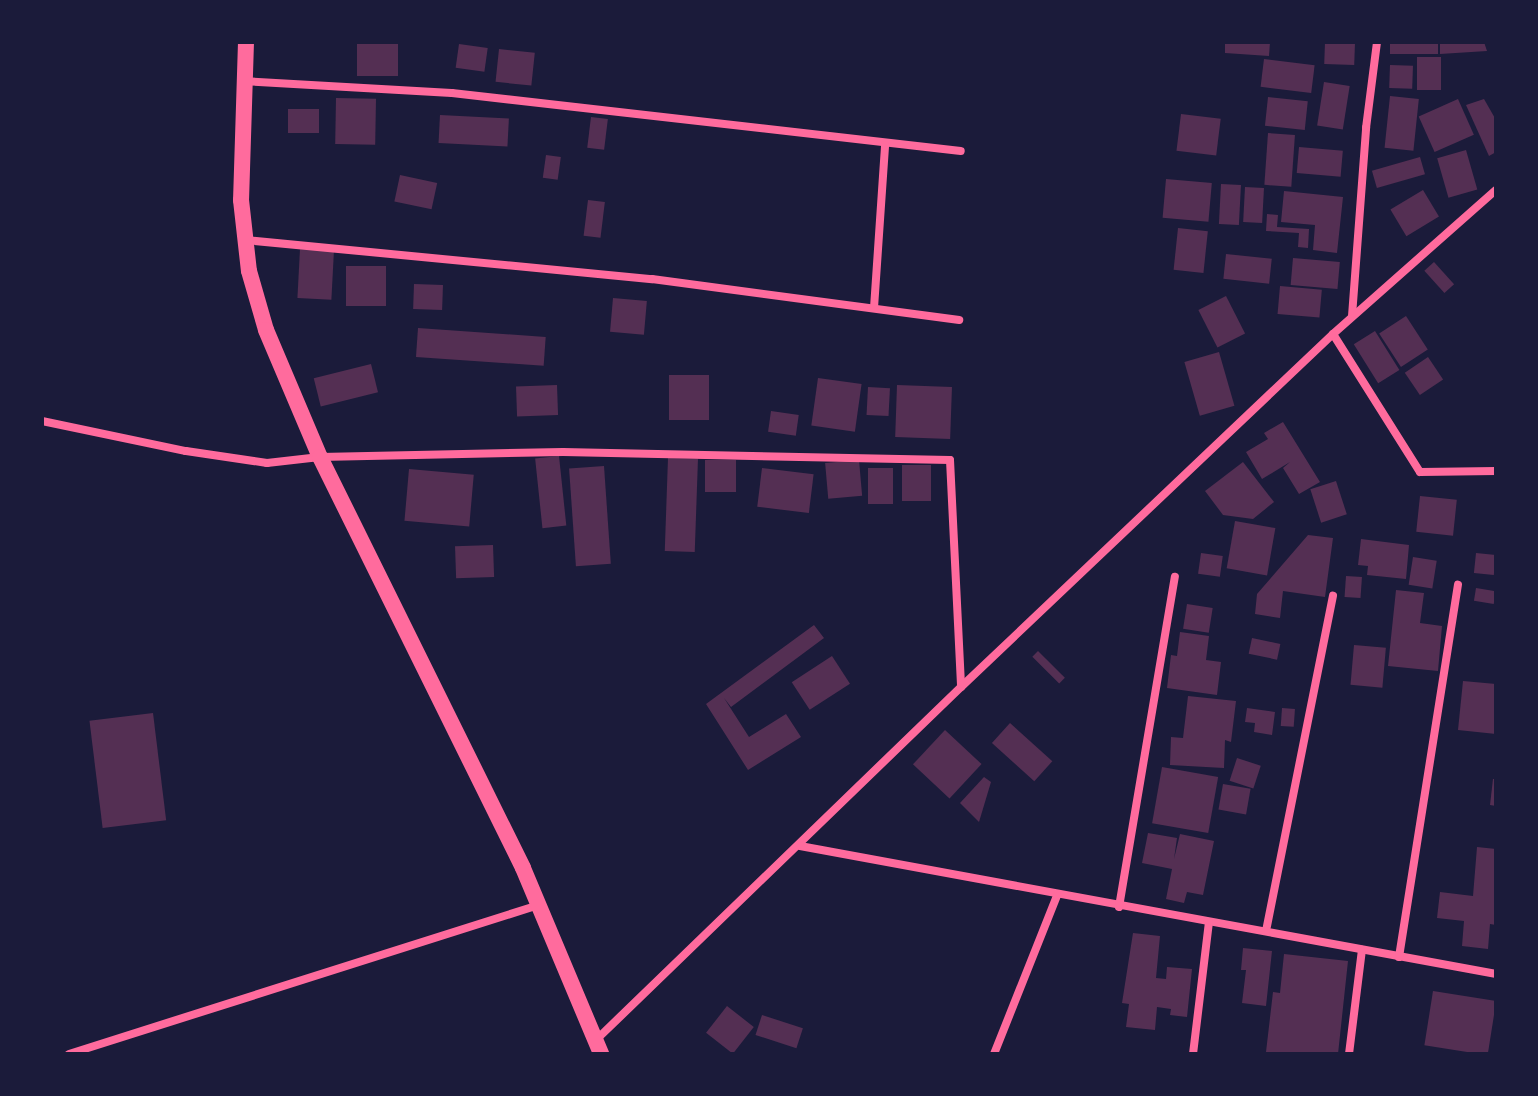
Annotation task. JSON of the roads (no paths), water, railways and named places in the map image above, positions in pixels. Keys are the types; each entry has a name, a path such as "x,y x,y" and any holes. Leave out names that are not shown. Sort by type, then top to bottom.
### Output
{"main road":[{"path":"246,42 240,154 244,240 266,330 320,457 539,905 598,1048"}],"street":[{"path":"1352,316 1366,128 1377,42"},
{"path":"242,81 452,93 885,145 961,151"},
{"path":"874,308 885,145"},
{"path":"598,1048 961,687 1352,316 1496,190"},
{"path":"244,240 652,279 959,320"},
{"path":"1333,334 1420,472 1496,471"},
{"path":"42,421 186,451 267,463 320,457 563,452 950,460 961,687"},
{"path":"1119,907 1175,577"},
{"path":"1399,957 1458,585"},
{"path":"1266,931 1333,596"},
{"path":"800,846 1057,896 1496,974"},
{"path":"994,1054 1057,896"},
{"path":"69,1054 539,905"},
{"path":"1193,1054 1209,922"},
{"path":"1349,1054 1362,950"}]}
